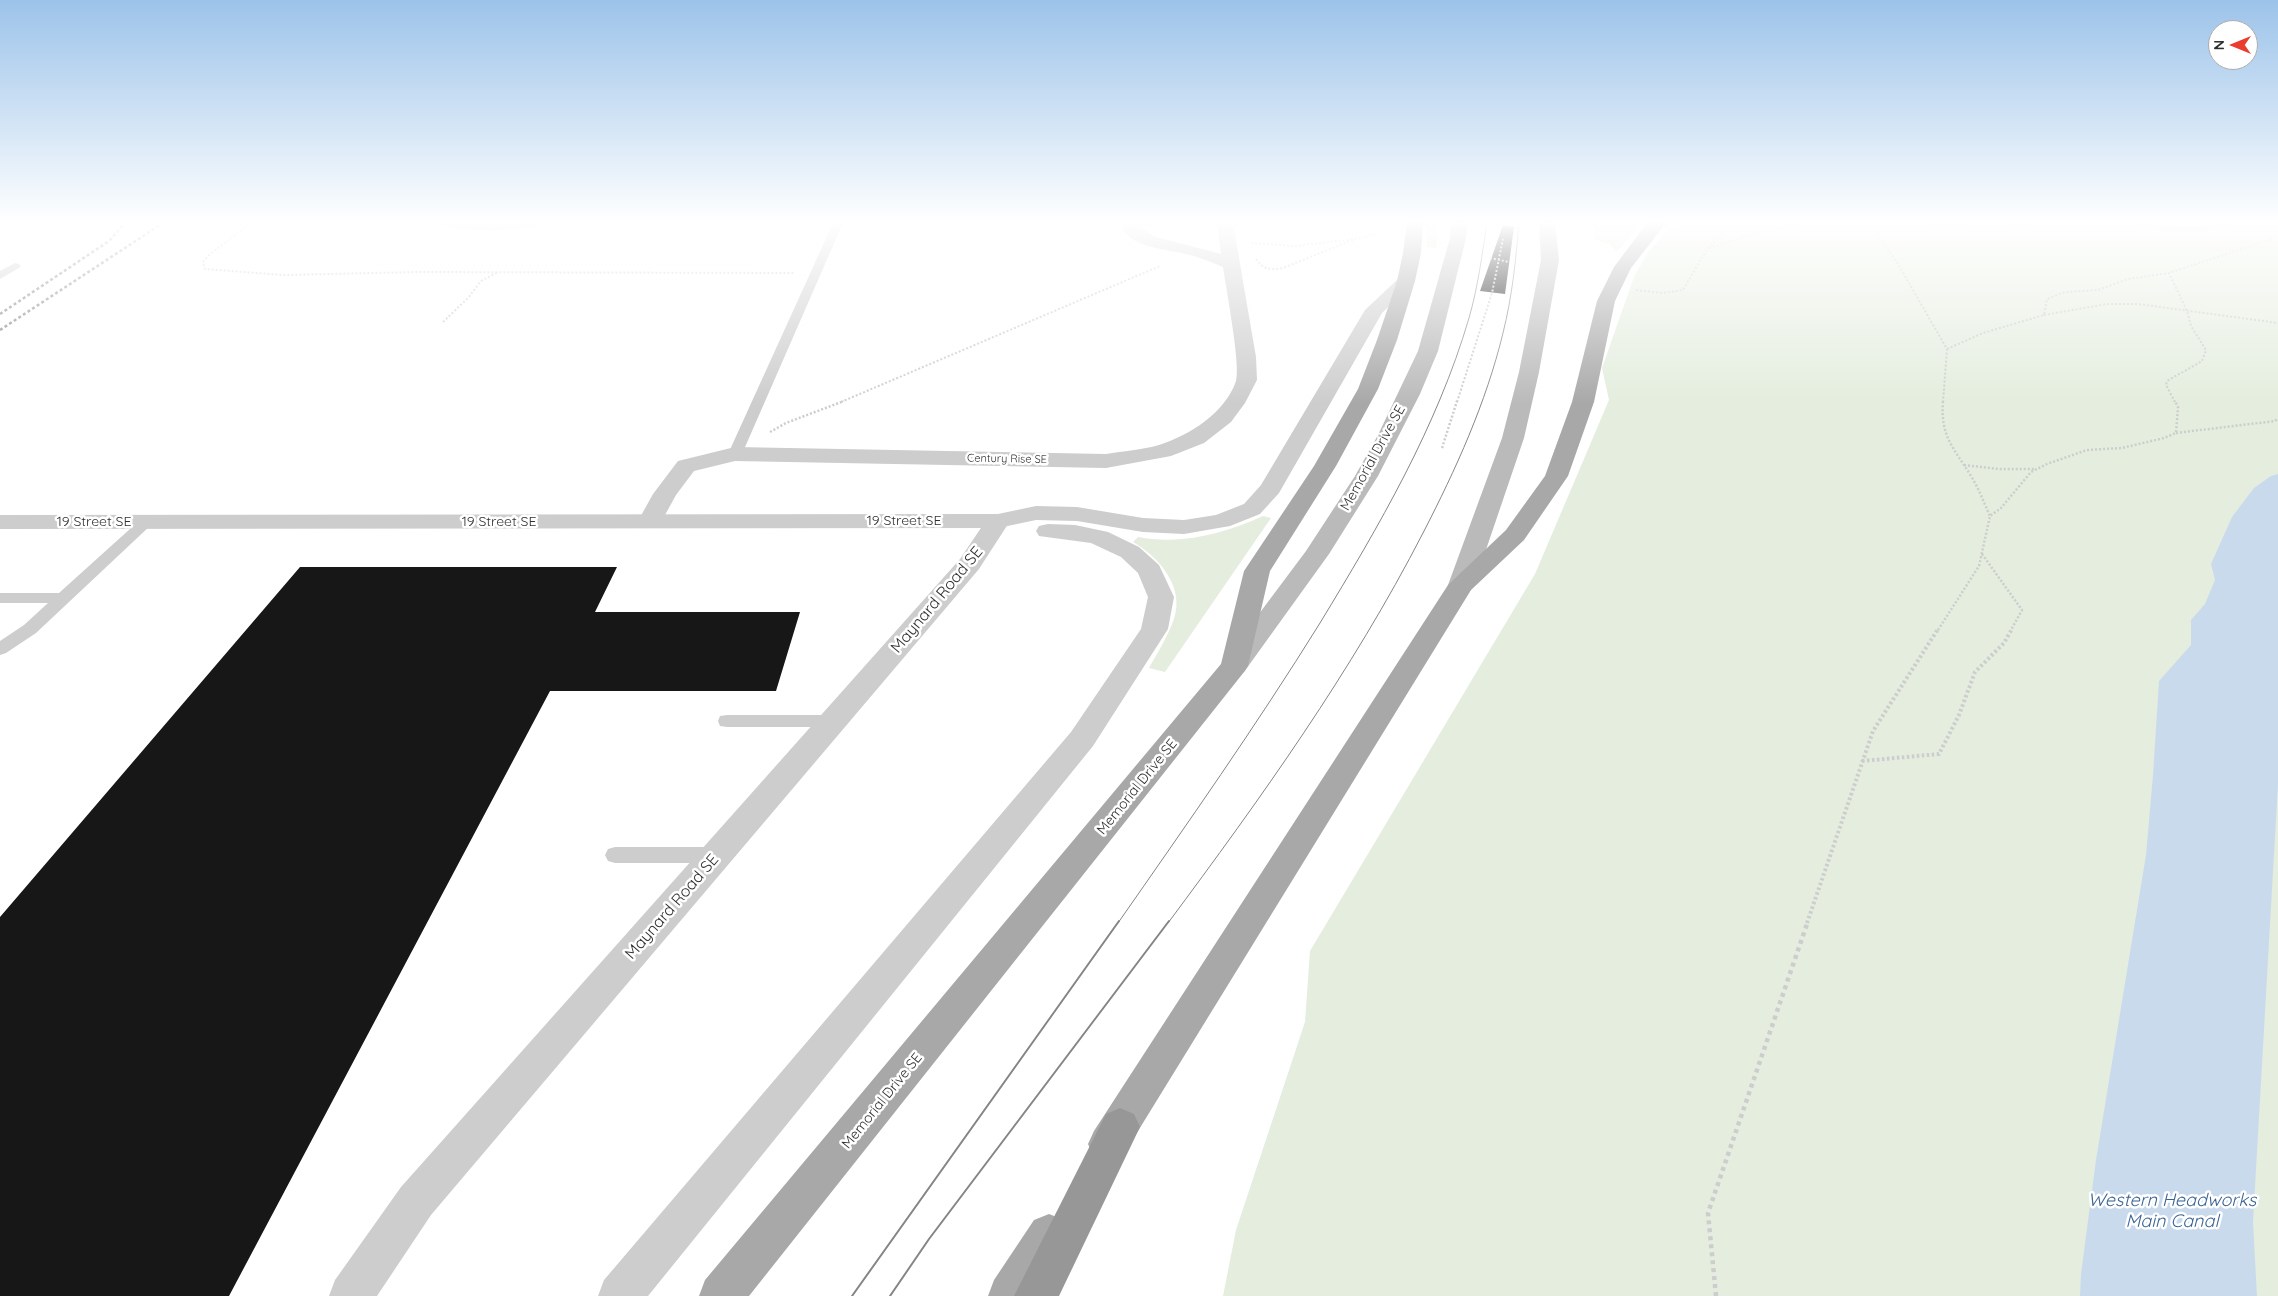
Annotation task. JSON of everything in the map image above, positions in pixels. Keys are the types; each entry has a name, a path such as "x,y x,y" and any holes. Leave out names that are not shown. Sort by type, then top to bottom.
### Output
{"highway":[{"path":"1036,1296 1120,1127"}],"main road":[{"path":"1234,666 1257,571 1324,466 1368,389 1387,340 1405,283"},
{"name":"Memorial Drive SE","path":"721,1296 1274,615 1326,540 1361,484 1399,416 1429,349 1446,283"},
{"path":"1010,1296 1120,1127 1462,585 1513,438 1529,372 1546,283"},
{"path":"1462,585 1516,535 1556,476 1583,402 1606,301 1615,283"}],"street":[{"name":"Century Rise SE","path":"650,522 665,494 686,466 735,454 1106,461 1163,451 1196,438 1223,417 1234,403 1247,380 1246,357 1234,283"},
{"path":"998,522 1036,513 1077,514 1143,525 1184,527 1221,521 1252,509 1271,488 1374,310 1403,283"},
{"name":"19 Street SE","path":"0,522 998,522"},
{"path":"620,1296 1082,739 1154,630 1161,597 1150,570 1130,552 1099,537 1074,532 1033,530 998,522"},
{"name":"Maynard Road SE","path":"351,1296 416,1201 970,564 998,522"}],"lane":[{"path":"735,454 810,283"},
{"path":"0,649 30,629 146,522"},
{"path":"0,598 64,598"},
{"path":"728,721 834,721"},
{"path":"615,856 717,855"}],"path":[{"path":"443,322 468,298 479,283"},
{"path":"735,454 786,423 849,399 1120,283"},
{"path":"1442,448 1494,283"},
{"path":"1636,290 1663,293 1683,290 1687,283"},
{"path":"1716,1296 1708,1213 1862,761 1873,731 1979,566 1990,516 1981,494 1947,440 1942,419 1948,364 1947,349 1909,283"},
{"path":"2044,315 2047,299 2060,294 2098,290 2116,283"},
{"path":"2174,283 2187,311 2191,326 2206,350 2202,361 2167,381 2166,385 2178,407 2176,432"},
{"path":"1947,349 1983,333 2044,315 2107,304 2138,304 2278,322"},
{"path":"1990,516 2001,508 2031,472 2087,450 2122,448 2164,438 2176,432 2275,420 2278,418"},
{"path":"1963,465 1999,469 2036,469"},
{"path":"1862,761 1939,754 1959,715 1975,672 2004,643 2022,610 1982,554"}],"green space":[{"path":"1632,283 2278,283 2278,1296 1223,1296 1236,1230 1305,1022 1310,951 1535,574 1609,400 1602,368"},
{"path":"1263,516 1271,518 1165,672 1149,668 1166,638 1174,619 1176,596 1173,585 1160,565 1143,548 1133,542 1138,537 1170,540 1218,533"}],"water":[{"name":"Western Headworks Main Canal","path":"2278,474 2278,784 2253,1222 2257,1296 2080,1296 2081,1274 2096,1160 2146,855 2159,681 2191,645 2191,620 2205,604 2215,580 2211,564 2232,517 2254,488 2271,476"}],"building":[{"path":"1483,283 1506,283 1505,294 1480,291"},
{"path":"300,567 617,567 595,612 800,612 776,691 550,691 229,1296 0,1296 0,917"}],"tram line":[{"path":"1118,923 1296,661 1385,513 1441,398 1469,318 1477,283"},
{"path":"1168,923 1304,733 1366,635 1423,533 1469,435 1488,385 1506,319 1512,283"},
{"path":"852,1296 1119,921"},
{"path":"890,1296 929,1239 1169,921"}],"railway":[{"path":"0,314 46,283"},
{"path":"0,330 71,283"}]}
